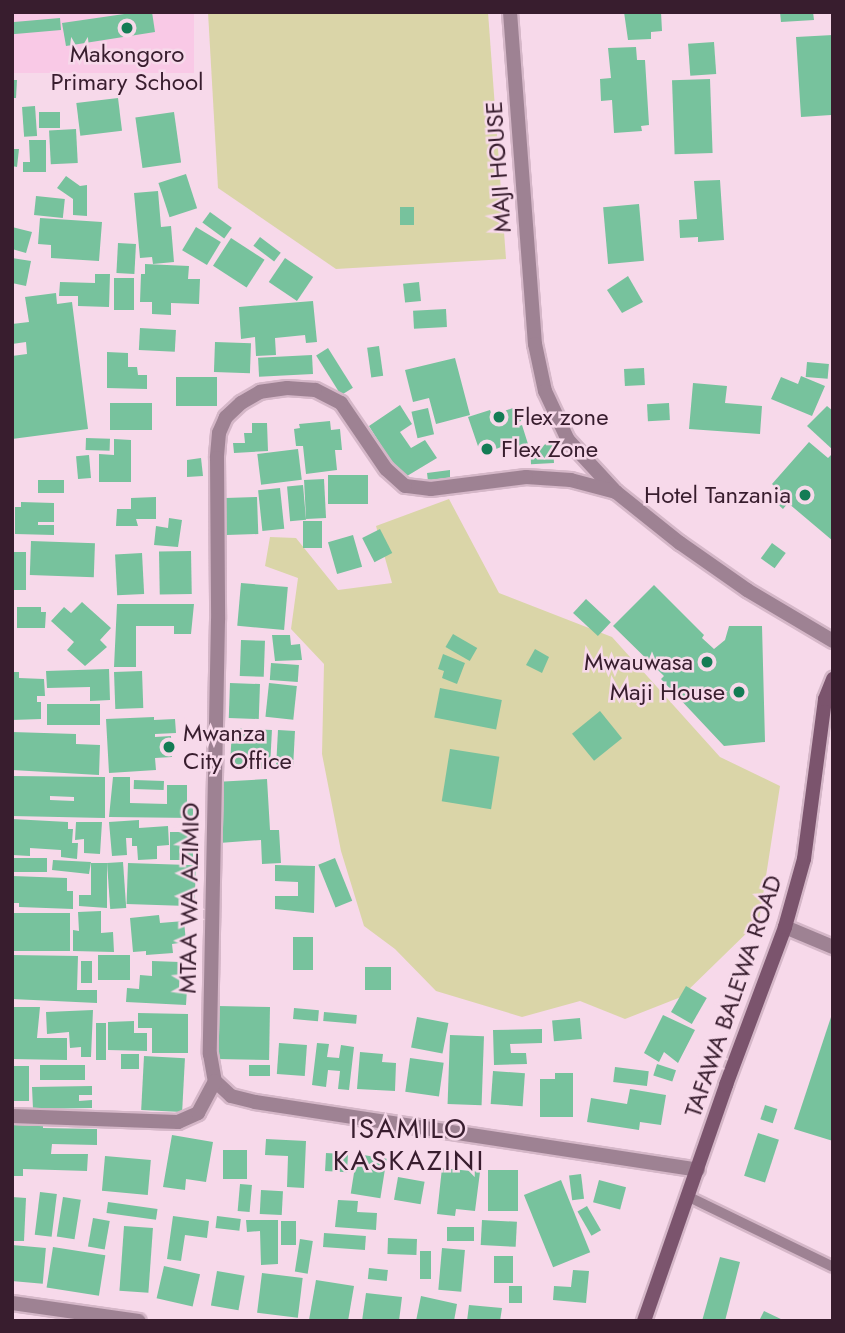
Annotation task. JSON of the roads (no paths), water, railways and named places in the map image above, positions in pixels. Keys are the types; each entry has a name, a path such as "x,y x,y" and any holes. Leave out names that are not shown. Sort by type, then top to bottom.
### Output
{"main road":[{"name":"TAFAWA BALEWA ROAD","path":"644,1321 785,928 803,859 825,699 833,679"}],"street":[{"name":"MAJI HOUSE","path":"510,12 526,247 540,367 545,391 569,440 616,492 680,543 747,590 833,641"},
{"name":"MTAA WA AZIMIO","path":"215,1082 210,1054 218,620 217,458 219,433 226,417 241,403 260,392 287,388 316,390 341,403 386,469 405,486 431,489 526,477 571,480 616,492"},
{"path":"785,928 833,947"},
{"path":"12,1115 178,1122 198,1113 215,1082 231,1096 254,1102 698,1170"},
{"path":"12,1303 139,1321"}],"lane":[{"path":"689,1198 833,1267"}],"place":[{"name":"Makongoro Primary School","path":"127,28"},
{"name":"Flex zone","path":"499,417"},
{"name":"Flex Zone","path":"487,449"},
{"name":"Hotel Tanzania","path":"805,495"},
{"name":"Mwauwasa","path":"707,662"},
{"name":"Maji House","path":"739,692"},
{"name":"Mwanza City Office","path":"169,747"}],"district":[{"name":"ISAMILO KASKAZINI","path":"409,1145"}]}
